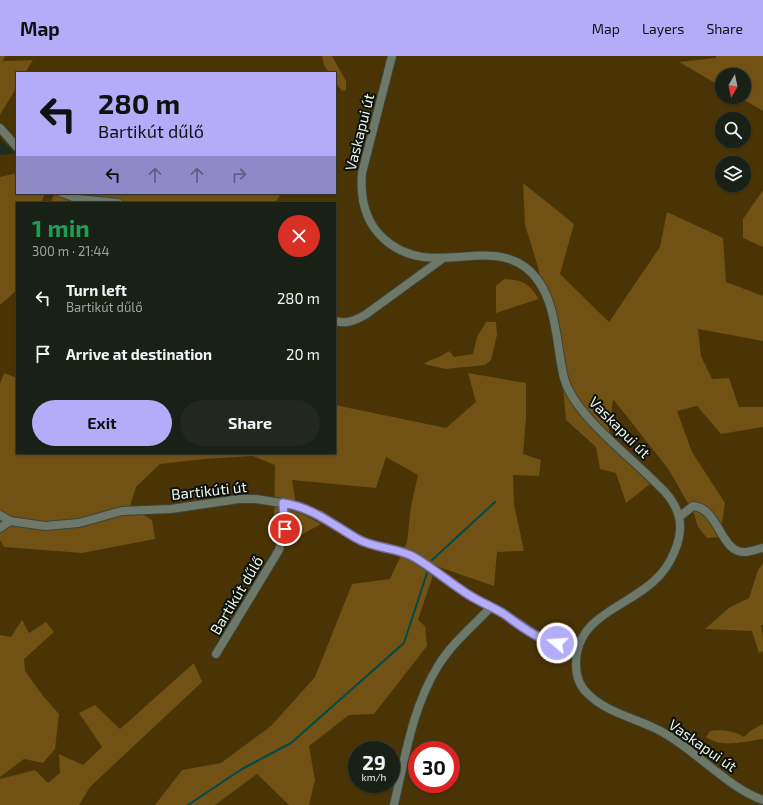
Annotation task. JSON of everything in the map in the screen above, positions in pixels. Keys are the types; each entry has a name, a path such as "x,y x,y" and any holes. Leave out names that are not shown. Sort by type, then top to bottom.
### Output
{"street":[{"name":"Vaskapui út","path":"392,56 364,159 361,187 363,202 376,232 391,245 410,255 442,259 490,256 501,257 526,268 542,288 550,307 565,379 574,399 580,408 660,486 675,507 679,517 679,537 674,551 661,575 653,583 595,622 579,641 576,656 576,671 579,682 587,693 607,707 663,732 744,792 763,800"},
{"path":"0,128 16,145"},
{"path":"65,194 78,199 108,202"},
{"path":"336,321 344,324 353,322 365,315 442,259"},
{"name":"Bartikúti út","path":"10,521 46,526 79,523 122,511 171,509 239,499 256,499 283,503 320,515 363,542 408,554 470,596 491,607 544,640 557,643 579,641"},
{"name":"Bartikút dűlő","path":"216,654 279,550 285,529 283,503"},
{"path":"679,517 693,506 700,506 707,511 731,546 737,550 744,552 763,548"},
{"path":"0,515 10,521 0,528"},
{"path":"394,805 414,719 426,689 438,665 453,646 491,607"}],"shaded area":[{"path":"0,56 5,56 3,61 33,60 26,72 16,72 16,89 0,115"},
{"path":"5,56 763,56 763,805 0,805 0,155 15,153 0,139 0,115 16,89 16,194 336,194 336,72 26,72 32,60 3,62"},
{"path":"322,56 332,56 346,81 346,90 342,91 336,83 336,72 328,72 324,65"},
{"path":"716,56 763,56 763,111 751,104 751,68 715,68 715,83 679,62 716,58"},
{"path":"16,173 16,194 45,194 41,202 16,202 16,291 0,305 0,177"},
{"path":"523,183 574,224 560,274 609,322 660,247 667,212 723,238 726,282 763,296 763,341 698,329 701,356 712,379 729,378 739,407 763,407 763,427 721,434 697,406 677,411 692,452 725,503 720,537 707,538 698,527 694,514 669,470 613,399 608,439 650,484 626,503 616,473 600,469 596,447 566,420 563,387 538,267 525,225"},
{"path":"763,190 763,247 743,238 743,219"},
{"path":"54,194 280,194 276,202 50,202"},
{"path":"504,279 516,280 525,283 532,289 539,299 496,313 496,286"},
{"path":"486,322 496,322 497,335 491,360 485,365 446,369 424,364 449,351 454,357 473,354 477,337"},
{"path":"4,373 16,378 16,454 336,454 336,405 446,428 476,402 468,373 526,383 526,418 523,454 541,460 539,476 513,475 514,504 524,551 497,552 494,586 436,566 418,620 425,626 427,646 374,714 349,715 309,746 315,780 309,805 289,805 257,774 215,805 155,805 182,770 221,763 271,726 315,677 352,584 390,579 407,542 411,506 418,475 386,457 376,488 292,480 297,511 321,524 301,535 274,523 275,465 253,456 204,459 160,464 136,487 130,506 152,520 155,539 82,553 4,547 0,540 0,384"},
{"path":"763,563 763,625 761,626 763,651 759,653 752,631 705,629 730,607 749,598 758,570"},
{"path":"22,620 29,633 46,622 54,632 24,659 25,671 43,696 59,714 55,749 43,763 24,759 0,777 0,635 11,637"},
{"path":"194,663 202,682 90,787 79,805 0,805 0,779 35,770 48,783 60,773 59,754 83,765 102,747 79,713 95,705 120,729"},
{"path":"763,724 763,739 734,743 719,743 706,737 710,731 718,730 732,732 744,737 750,731"}],"waterway":[{"path":"432,560 495,502"},
{"path":"188,805 242,769 291,743 404,643 427,573"}],"route":[{"path":"285,529 283,503 320,515 363,542 401,551 414,557 470,596 503,613 528,631 544,640 557,643"}]}
